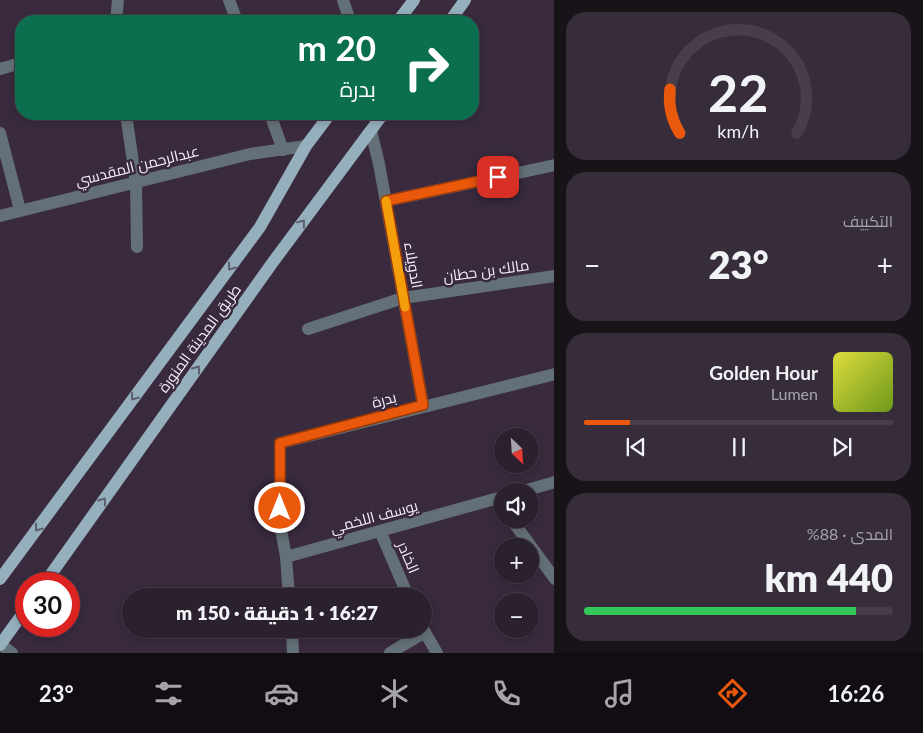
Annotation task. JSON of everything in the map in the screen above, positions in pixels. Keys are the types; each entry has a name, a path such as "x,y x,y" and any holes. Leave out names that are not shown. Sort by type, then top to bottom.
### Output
{"main road":[{"path":"403,15 414,0"},
{"path":"454,15 465,0"},
{"name":"طريق المدينة المنورة","path":"0,579 260,227 306,146 326,120"},
{"name":"طريق المدينة المنورة","path":"53,572 273,262 378,120"},
{"path":"0,644 15,624"}],"street":[{"path":"117,15 118,0"},
{"path":"230,0 235,15"},
{"path":"344,0 348,15"},
{"path":"0,69 15,65"},
{"path":"127,120 136,183 137,247"},
{"path":"272,120 283,150"},
{"name":"الدويلاء","path":"370,131 386,201 423,405"},
{"path":"0,133 20,210"},
{"name":"عبدالرحمن المقدسي","path":"0,216 250,154 306,146"},
{"path":"386,201 554,165"},
{"name":"مالك بن حطان","path":"308,329 403,298 554,276"},
{"name":"بدرة","path":"286,557 280,524 280,443 423,405 554,374"},
{"path":"539,486 554,482"},
{"name":"يوسف اللخمي","path":"286,557 494,503"},
{"path":"517,528 554,579"},
{"name":"الخادر","path":"380,531 405,588"},
{"path":"286,557 288,588"},
{"path":"292,638 293,653"},
{"path":"390,653 412,638"},
{"path":"429,638 437,653"},
{"path":"0,644 12,653"}],"slow traffic":[{"path":"386,201 405,307"}],"route":[{"path":"280,508 280,443 423,405 386,201 498,177"}]}
